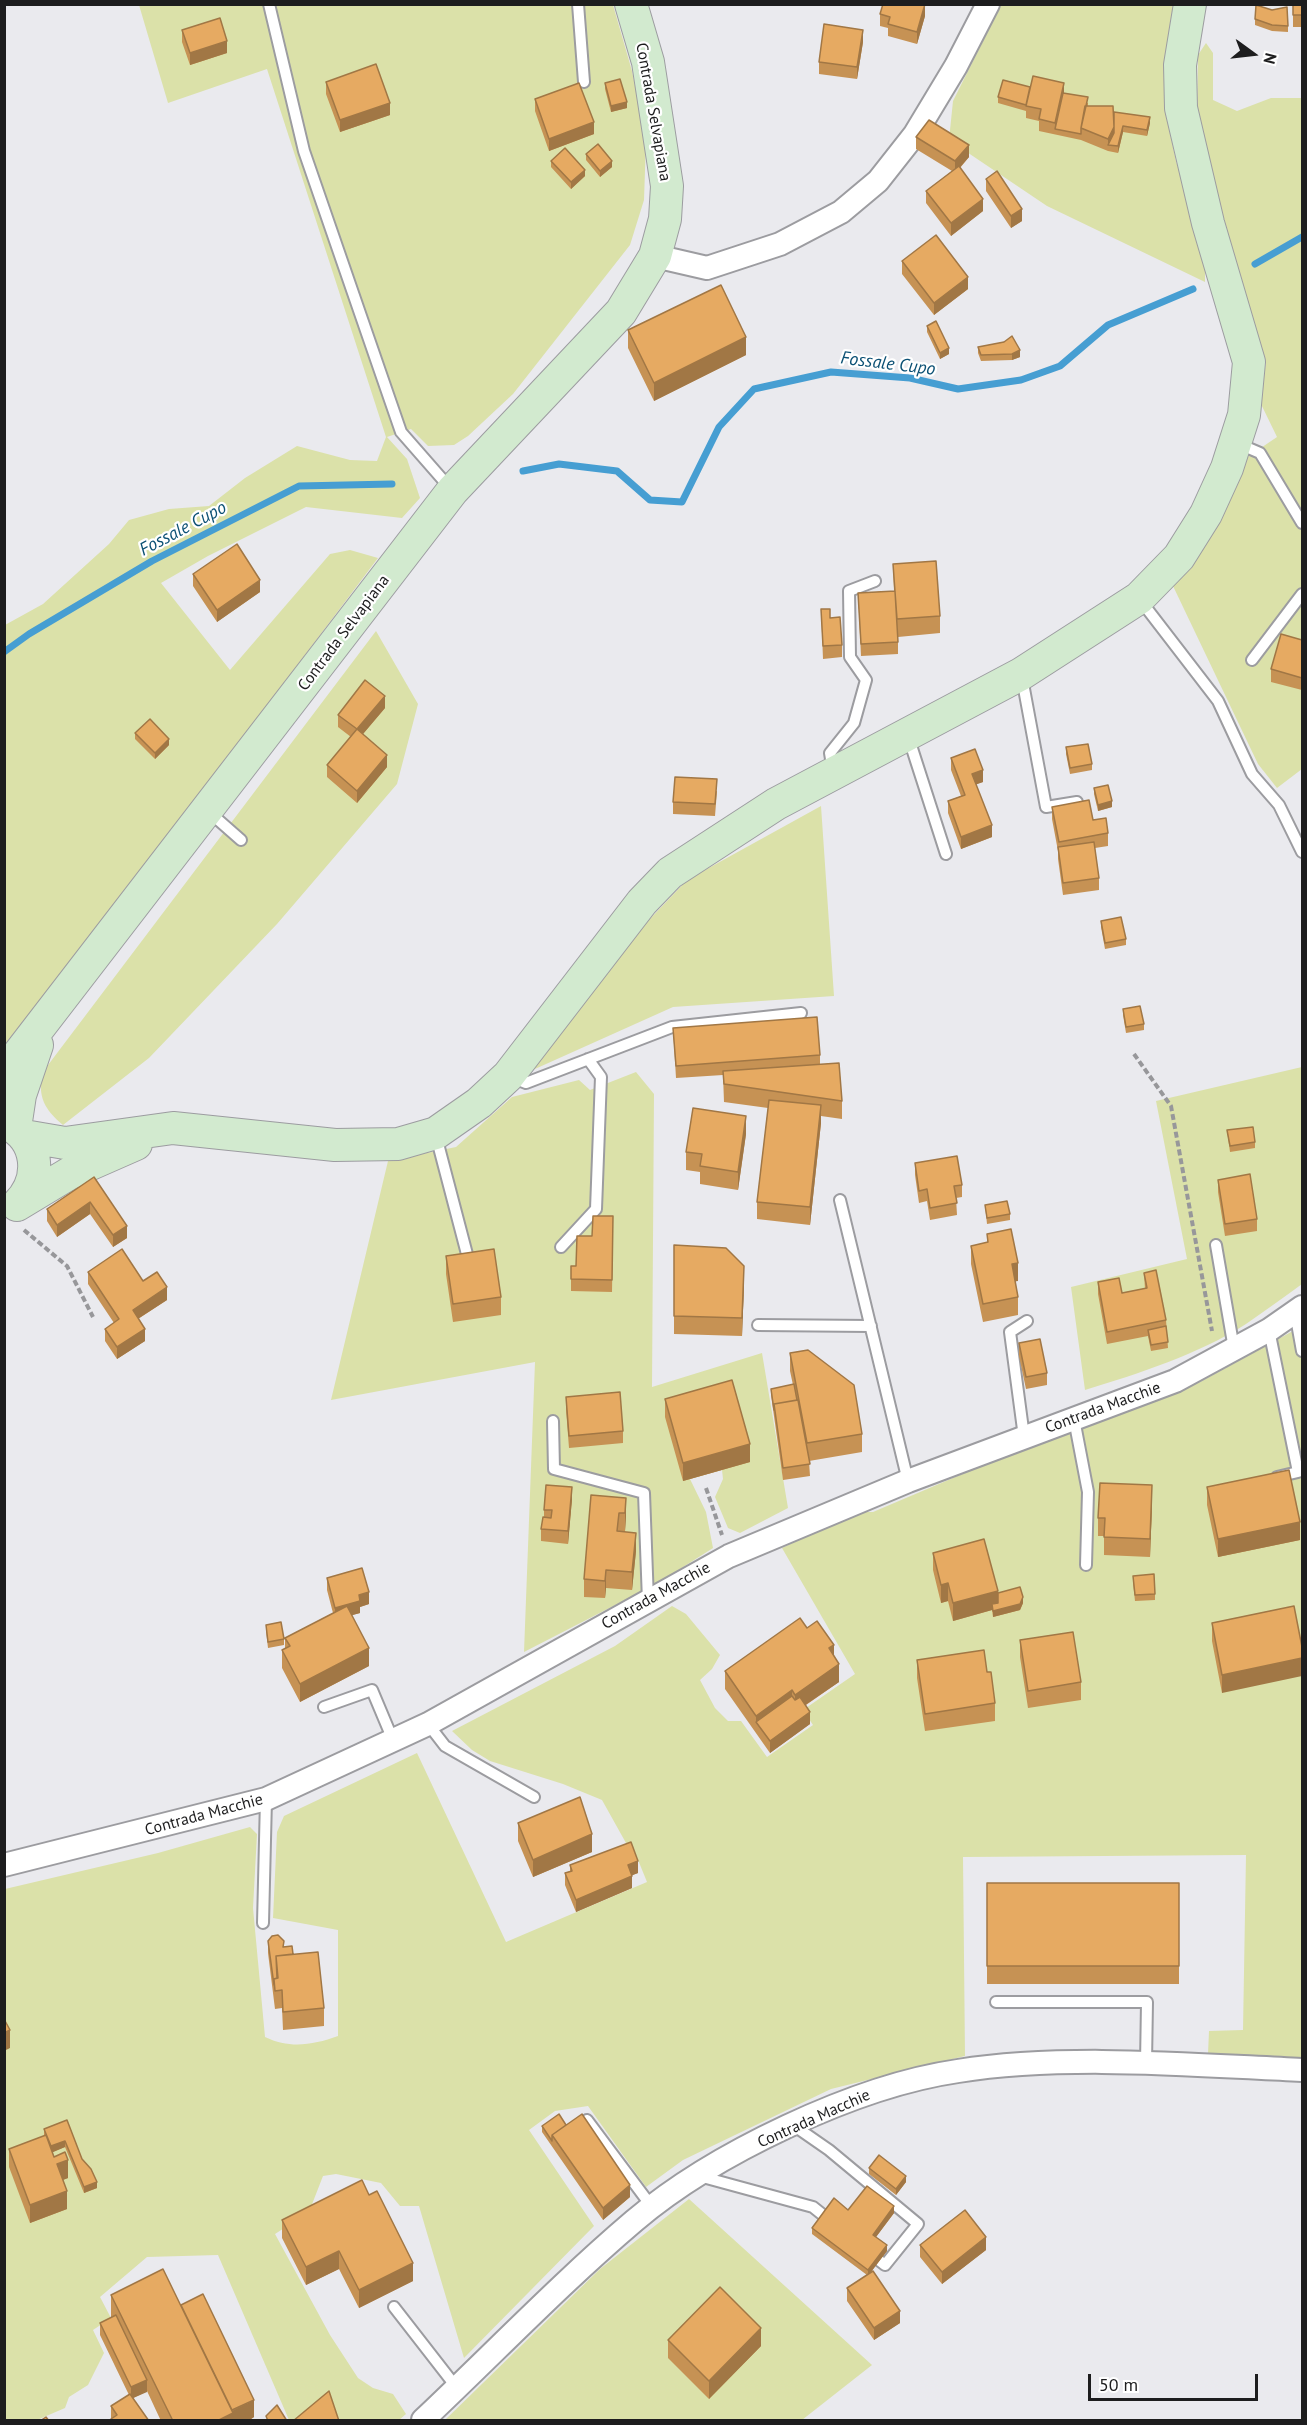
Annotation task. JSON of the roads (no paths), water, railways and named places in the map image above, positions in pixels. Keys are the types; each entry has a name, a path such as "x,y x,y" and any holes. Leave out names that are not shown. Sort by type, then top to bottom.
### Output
{"main road":[{"name":"Contrada Selvapiana","path":"4,1072 453,490 621,312 655,256 665,219 667,186 648,62 631,4"},
{"path":"14,1129 65,1143 173,1128 334,1145 398,1144 435,1133 479,1103 508,1076 642,902 670,873 776,804 1022,674 1139,598 1179,556 1214,496 1236,442 1244,415 1249,362 1208,223 1181,108 1180,65 1190,4"},
{"name":"Contrada Selvapiana","path":"14,1129 20,1095 45,1021"},
{"path":"15,1215 70,1173 173,1128"},
{"path":"14,1129 33,1153 35,1172 29,1190 15,1215"}],"street":[{"path":"655,256 707,268 780,244 841,212 878,181 915,134 956,66 988,4"},
{"name":"Contrada Macchie","path":"4,1865 266,1799 428,1724 729,1556 908,1481 1175,1381 1269,1330 1299,1309"},
{"name":"Contrada Macchie","path":"423,2421 572,2278 652,2207 696,2175 793,2125 862,2094 957,2071 1033,2064 1146,2064 1302,2070"}],"lane":[{"path":"269,4 304,151 401,432 453,490"},
{"path":"578,4 584,82"},
{"path":"1236,442 1260,453 1302,523"},
{"path":"834,774 830,753 854,723 866,680 850,657 849,591 875,581"},
{"path":"1252,660 1302,594"},
{"path":"1139,598 1218,701 1252,774 1280,805 1302,852"},
{"path":"1022,674 1046,807 1077,801"},
{"path":"908,736 946,854"},
{"path":"207,810 241,840"},
{"path":"508,1076 526,1083 672,1027 801,1013"},
{"path":"561,1247 596,1209 601,1077 588,1059"},
{"path":"435,1133 468,1258"},
{"path":"840,1200 908,1481"},
{"path":"1216,1245 1225,1354"},
{"path":"1299,1309 1302,1350"},
{"path":"1024,1437 1010,1332 1027,1321"},
{"path":"758,1325 871,1326"},
{"path":"1263,1480 1298,1472 1269,1330"},
{"path":"1074,1419 1088,1492 1086,1565"},
{"path":"553,1421 554,1469 644,1492 648,1601"},
{"path":"324,1707 372,1690 393,1740"},
{"path":"428,1724 445,1746 534,1797"},
{"path":"263,1923 266,1799"},
{"path":"996,2002 1147,2002 1146,2064"},
{"path":"587,2120 652,2207"},
{"path":"793,2125 829,2150 918,2224 885,2265 858,2243"},
{"path":"696,2175 813,2207 840,2229"},
{"path":"394,2307 457,2388"}],"waterway":[{"name":"Fossale Cupo","path":"1255,264 1302,237"},
{"name":"Fossale Cupo","path":"523,471 559,464 617,471 650,500 682,502 719,427 754,389 831,372 910,378 958,389 1021,380 1060,366 1108,325 1193,289"},
{"name":"Fossale Cupo","path":"4,652 29,634 152,561 299,486 392,484"}]}
